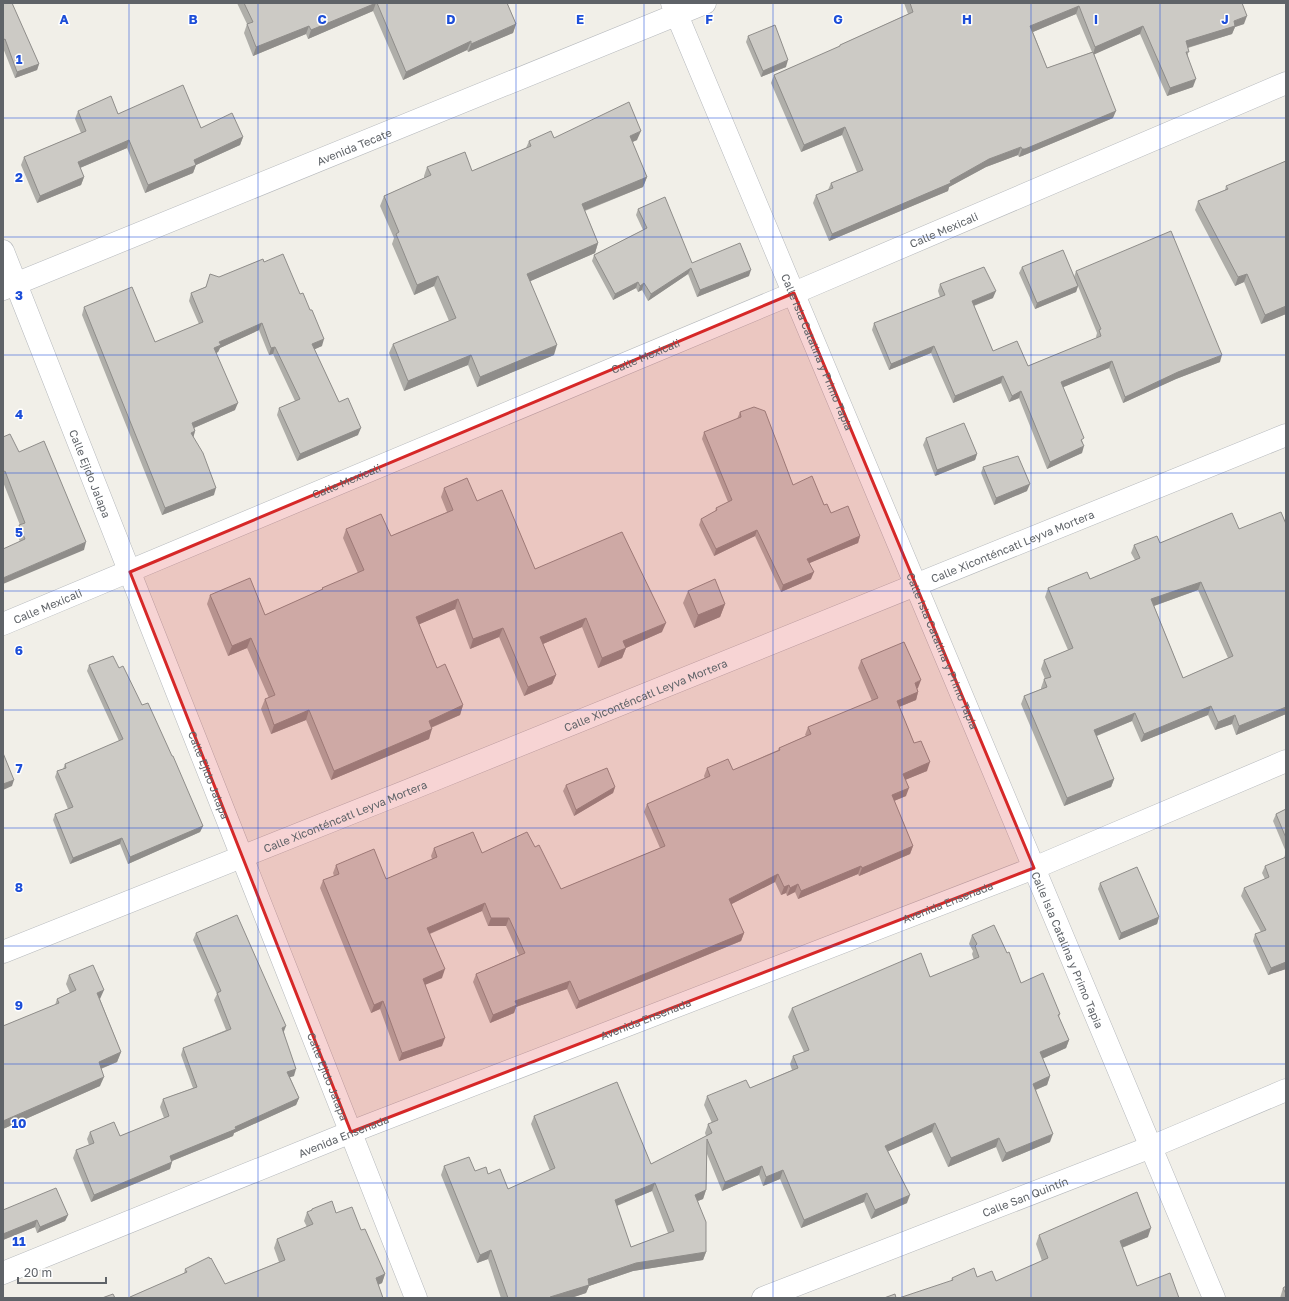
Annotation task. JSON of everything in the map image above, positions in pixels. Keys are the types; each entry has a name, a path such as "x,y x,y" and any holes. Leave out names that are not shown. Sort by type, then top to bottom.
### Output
{"street":[{"name":"Avenida Tecate","path":"10,286 675,9 705,3"},
{"name":"Calle Isla Catalina y Primo Tapia","path":"675,9 1214,1298"},
{"name":"Calle Mexicali","path":"3,624 794,293 1286,83"},
{"name":"Calle Ejido Jalapa","path":"3,251 10,286 130,572 416,1298"},
{"name":"Calle Xiconténcatl Leyva Mortera","path":"3,952 242,858 1286,435"},
{"name":"Avenida Ensenada","path":"3,1273 351,1132 1034,868 1286,761"},
{"name":"Calle San Quintín","path":"763,1298 1151,1147 1286,1090"}],"highlighted area":[{"path":"794,293 1034,868 351,1132 130,572"}],"building":[{"path":"3,3 12,3 39,64 17,72 5,39 3,40"},
{"path":"244,3 376,3 311,30 309,26 256,47 247,24 253,22"},
{"path":"377,3 507,3 516,24 471,44 471,41 406,72"},
{"path":"910,3 1242,3 1247,16 1234,21 1235,26 1186,41 1189,52 1186,52 1196,79 1170,88 1143,26 1095,47 1079,6 1030,26 1047,68 1093,52 1116,111 1025,149 1022,149 1021,147 989,159 950,181 951,183 832,234 816,195 833,188 831,183 863,170 845,127 804,145 774,75 913,12"},
{"path":"775,25 788,60 763,71 748,36"},
{"path":"183,85 201,128 232,113 243,137 194,160 196,165 148,185 129,140 78,162 84,177 40,196 24,157 86,131 78,111 111,96 118,114"},
{"path":"629,102 641,131 630,136 647,177 582,204 598,243 527,274 557,345 480,377 471,355 408,381 393,344 456,318 438,276 417,285 396,234 399,232 384,196 431,175 427,167 465,152 472,171 531,146 529,141 551,131 554,138"},
{"path":"1286,161 1286,306 1265,315 1247,274 1238,277 1198,201 1228,189 1226,186"},
{"path":"665,197 692,263 740,243 751,270 700,290 691,268 651,294 644,283 640,286 638,282 615,294 594,255 647,228 638,209"},
{"path":"1171,231 1222,355 1178,372 1125,397 1112,361 1061,382 1084,438 1081,440 1084,446 1050,462 1021,391 1012,396 1003,376 955,396 934,346 891,364 874,323 945,295 940,284 984,267 996,291 972,301 993,351 1017,341 1028,366 1101,336 1099,330 1101,329 1076,271"},
{"path":"1063,250 1078,286 1037,303 1022,267"},
{"path":"283,254 300,294 303,293 324,339 312,344 339,402 348,398 361,428 300,454 279,408 300,399 275,347 271,348 262,323 219,342 221,345 214,348 238,403 192,423 195,431 191,433 203,453 216,488 165,508 84,307 132,287 155,342 203,322 191,293 206,287 210,274 219,277 263,259 264,262"},
{"path":"754,407 765,411 793,485 812,476 824,505 827,504 831,513 848,506 860,536 807,559 814,572 783,585 757,530 716,549 701,519 717,510 716,508 732,500 704,432 741,417 740,412"},
{"path":"964,423 977,454 937,470 926,438"},
{"path":"10,434 19,452 44,441 86,542 3,578 3,549 25,539 19,525 25,523 5,471 3,472 3,437"},
{"path":"1018,456 1030,484 996,498 983,467"},
{"path":"467,478 477,501 502,490 535,569 622,532 666,623 623,641 626,648 602,658 586,618 540,637 556,675 528,687 503,628 473,639 458,599 416,617 437,668 445,664 463,705 429,721 432,729 334,771 309,710 274,725 265,699 275,695 251,638 232,646 210,595 250,578 265,615 323,589 322,588 364,570 346,529 381,514 391,536 453,510 444,488"},
{"path":"1281,512 1286,524 1286,707 1239,726 1235,715 1218,722 1211,706 1144,734 1135,713 1094,730 1114,779 1067,798 1024,696 1047,687 1044,679 1051,677 1044,660 1073,648 1048,588 1087,572 1090,579 1140,558 1134,545 1157,536 1160,543 1232,513 1239,529","holes":["1201,582 1233,656 1183,678 1151,599"]},
{"path":"715,579 725,604 698,615 688,591"},
{"path":"904,642 921,680 915,683 918,692 897,701 914,743 921,741 930,762 903,774 909,788 892,795 913,846 862,868 861,866 801,891 798,884 790,888 789,885 784,887 778,874 729,899 744,933 579,1001 570,981 515,1001 517,1005 493,1015 476,974 525,953 509,918 491,918 485,903 427,928 445,969 423,979 445,1038 402,1053 383,1001 374,1005 323,880 339,874 336,865 374,849 386,879 437,857 434,848 473,832 482,853 527,832 535,847 539,845 561,889 665,846 647,804 710,776 707,768 728,759 733,770 780,750 779,748 811,734 808,727 878,698 861,660"},
{"path":"113,656 119,668 123,666 142,705 148,703 203,826 130,857 122,838 73,858 55,814 73,807 57,771 66,768 65,764 123,739 89,665"},
{"path":"3,753 14,780 3,784"},
{"path":"607,768 615,787 576,810 566,785"},
{"path":"1286,809 1286,838 1276,814"},
{"path":"1286,857 1286,962 1271,968 1255,934 1266,930 1244,888 1269,877 1265,866"},
{"path":"1137,867 1159,917 1121,933 1100,883"},
{"path":"237,915 286,1026 282,1028 296,1069 287,1072 299,1098 235,1127 236,1129 170,1156 172,1162 94,1195 76,1150 94,1143 90,1132 114,1122 120,1136 169,1116 163,1099 197,1087 183,1048 231,1029 217,993 221,991 196,933"},
{"path":"994,925 1007,953 1009,952 1021,983 1043,973 1060,1014 1058,1015 1069,1040 1040,1052 1050,1076 1033,1084 1053,1134 1006,1153 999,1138 951,1158 935,1123 885,1146 910,1195 875,1210 867,1193 804,1220 783,1170 766,1177 762,1166 725,1182 707,1139 706,1190 695,1195 706,1222 706,1252 636,1263 588,1279 589,1285 550,1297 551,1298 508,1298 491,1250 480,1255 444,1166 469,1157 475,1171 486,1167 488,1174 500,1169 508,1189 555,1168 534,1116 617,1082 651,1164 712,1133 708,1124 718,1120 707,1096 746,1080 750,1088 798,1068 793,1056 809,1050 792,1008 921,953 930,977 979,957 975,946 977,944 972,935","holes":["655,1183 674,1231 631,1247 615,1200"]},
{"path":"93,965 104,990 97,993 121,1052 99,1062 104,1077 3,1121 3,1026 59,1003 57,999 76,990 69,975"},
{"path":"56,1188 68,1215 40,1227 37,1220 3,1234 3,1210"},
{"path":"1137,1192 1151,1228 1120,1241 1137,1286 1170,1273 1179,1298 899,1298 953,1280 952,1278 974,1268 977,1277 992,1271 996,1281 1048,1258 1039,1235"},
{"path":"332,1201 336,1213 352,1207 361,1230 365,1229 385,1274 376,1278 383,1298 130,1297 187,1272 185,1269 209,1257 210,1259 211,1258 225,1284 285,1260 277,1239 313,1224 307,1212"},
{"path":"1286,1286 1286,1294 1283,1288"},
{"path":"113,1294 115,1298 102,1298"},
{"path":"895,1294 896,1298 884,1298"}]}
